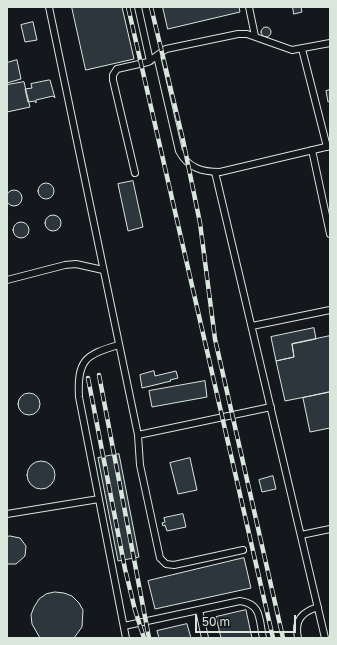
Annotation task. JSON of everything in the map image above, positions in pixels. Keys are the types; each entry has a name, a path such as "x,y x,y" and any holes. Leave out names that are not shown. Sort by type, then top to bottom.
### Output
{"lane":[{"path":"49,7 138,435 140,464 162,562 174,565 242,550"},
{"path":"138,7 150,61"},
{"path":"248,7 255,36"},
{"path":"134,173 113,75 114,71 120,67 150,61 166,50 238,34 255,36 285,48 302,50 330,42"},
{"path":"157,56 179,151 183,159 197,169 215,172 328,146 302,50"},
{"path":"312,150 330,234"},
{"path":"215,172 325,638"},
{"path":"7,280 65,265 76,264 103,270"},
{"path":"252,326 330,310"},
{"path":"119,345 98,350 89,356 82,365 78,378 79,396 126,638"},
{"path":"138,435 271,407"},
{"path":"7,514 99,499"},
{"path":"301,535 330,529"},
{"path":"124,626 240,601 250,602 256,608 262,638"},
{"path":"298,638 298,623 302,615 306,611 318,607"},
{"path":"199,610 205,638"}],"building":[{"path":"72,7 122,7 134,59 86,70"},
{"path":"163,7 239,7 240,12 168,29"},
{"path":"293,7 301,7 302,12 294,14"},
{"path":"33,22 37,40 25,42 21,25"},
{"path":"266,27 271,32 266,37 261,32"},
{"path":"17,60 21,79 7,83 7,63"},
{"path":"50,80 55,98 53,96 36,100 36,103 35,101 28,102 25,89 32,88 31,84"},
{"path":"24,82 30,107 7,112 7,85"},
{"path":"330,90 330,101 328,102 326,91"},
{"path":"133,181 143,227 128,231 118,184"},
{"path":"43,183 49,183 54,188 52,197 49,199 43,199 38,194 38,188"},
{"path":"11,190 17,190 22,195 20,204 17,206 11,206 6,201 6,195"},
{"path":"50,215 56,215 61,220 59,229 56,231 50,231 45,226 45,220"},
{"path":"18,222 24,222 29,227 27,236 24,238 18,238 13,233 13,227"},
{"path":"314,328 316,339 292,344 294,357 276,361 271,337"},
{"path":"330,336 330,392 285,401 276,361 294,357 292,344"},
{"path":"154,371 155,376 176,371 178,378 142,388 140,375"},
{"path":"205,381 207,397 152,407 149,391"},
{"path":"330,392 330,428 310,432 303,398"},
{"path":"29,393 37,396 40,404 37,412 29,415 21,412 18,404 21,396"},
{"path":"119,454 139,557 118,561 98,458"},
{"path":"190,458 197,490 178,494 170,463"},
{"path":"41,461 51,465 55,475 51,485 41,489 31,485 27,475 31,465"},
{"path":"273,476 276,489 262,492 259,480"},
{"path":"183,514 186,527 167,531 165,525 163,526 162,523 165,522 164,518"},
{"path":"10,536 20,538 26,546 25,556 16,564 7,564 7,537"},
{"path":"244,558 251,588 155,609 148,581"},
{"path":"55,592 72,596 83,610 82,627 74,638 40,638 32,624 31,615 39,599 46,594"},
{"path":"246,610 252,638 221,638 216,617"},
{"path":"187,624 191,638 159,638 157,631"}],"railway":[{"path":"128,7 273,638"},
{"path":"151,7 183,140 200,223 215,339 283,638"},
{"path":"99,375 149,638"},
{"path":"88,378 125,569 135,610 144,638"}]}
